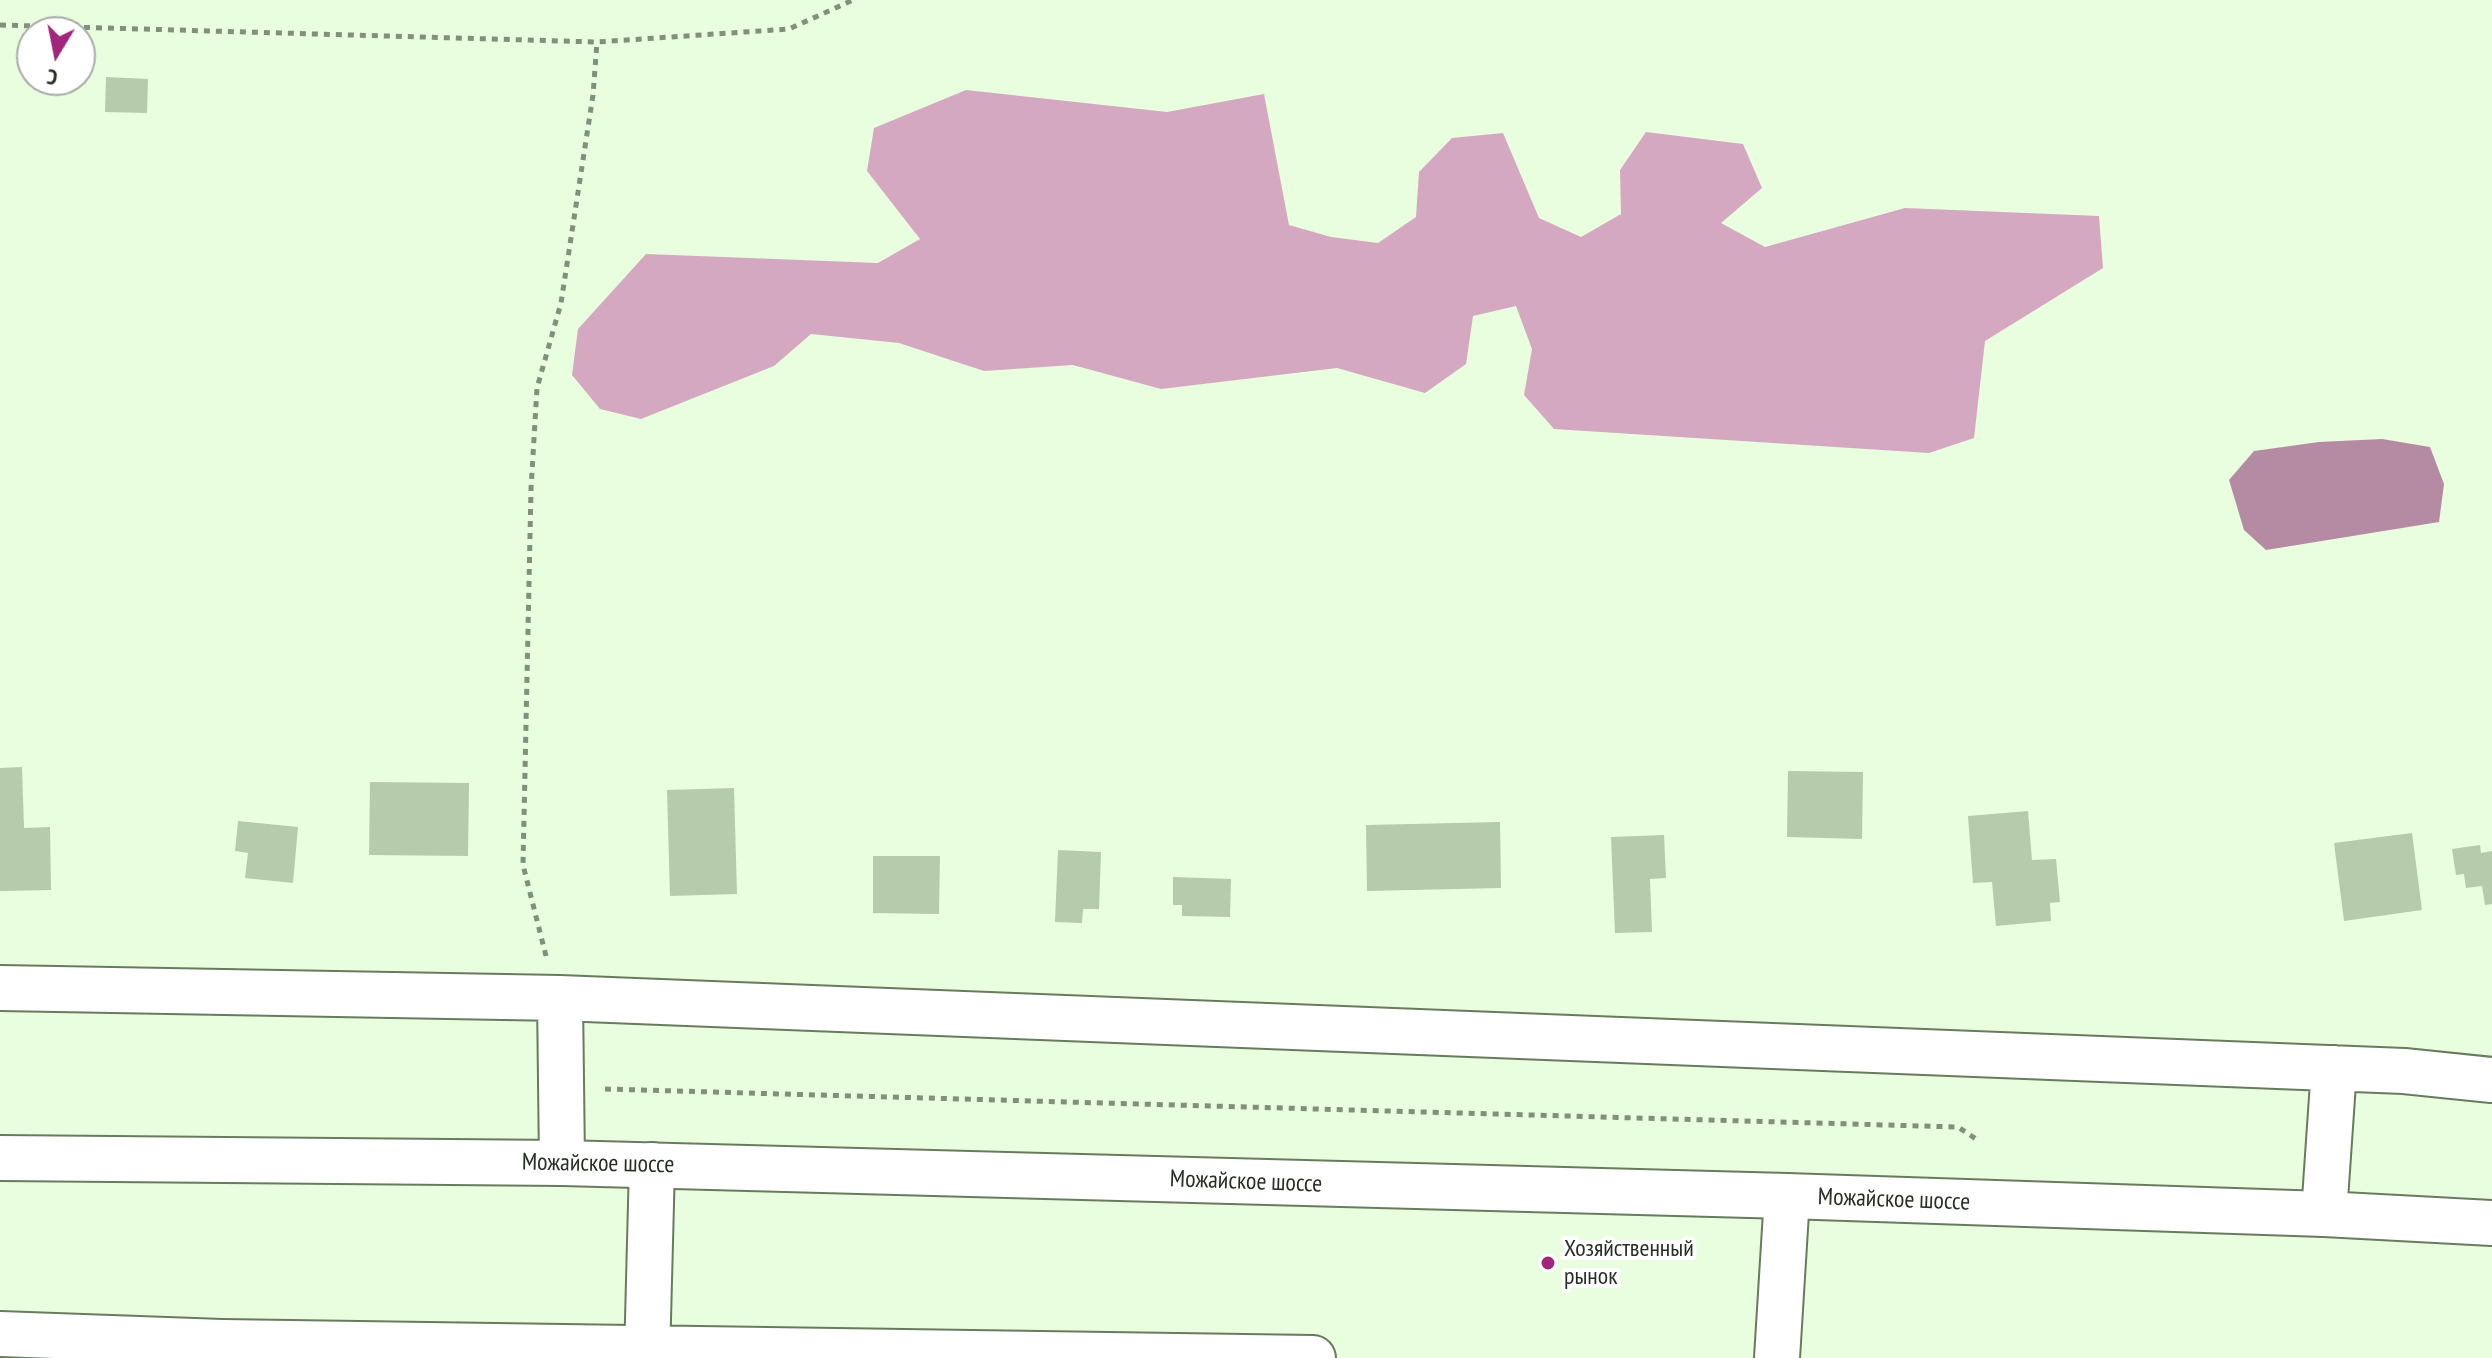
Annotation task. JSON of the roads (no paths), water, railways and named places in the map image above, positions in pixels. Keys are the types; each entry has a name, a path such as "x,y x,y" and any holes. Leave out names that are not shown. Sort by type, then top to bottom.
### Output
{"main road":[{"path":"0,988 560,998 2334,1068 2492,1080"},
{"path":"560,998 562,1163"},
{"path":"2324,1214 2334,1068"},
{"name":"Можайское шоссе","path":"0,1158 652,1165 1787,1196 2324,1214 2492,1223"},
{"path":"647,1353 652,1165"},
{"path":"1777,1358 1787,1196"},
{"path":"0,1334 647,1353 1313,1358"}],"place":[{"name":"Хозяйственный рынок","path":"1548,1263"}]}
